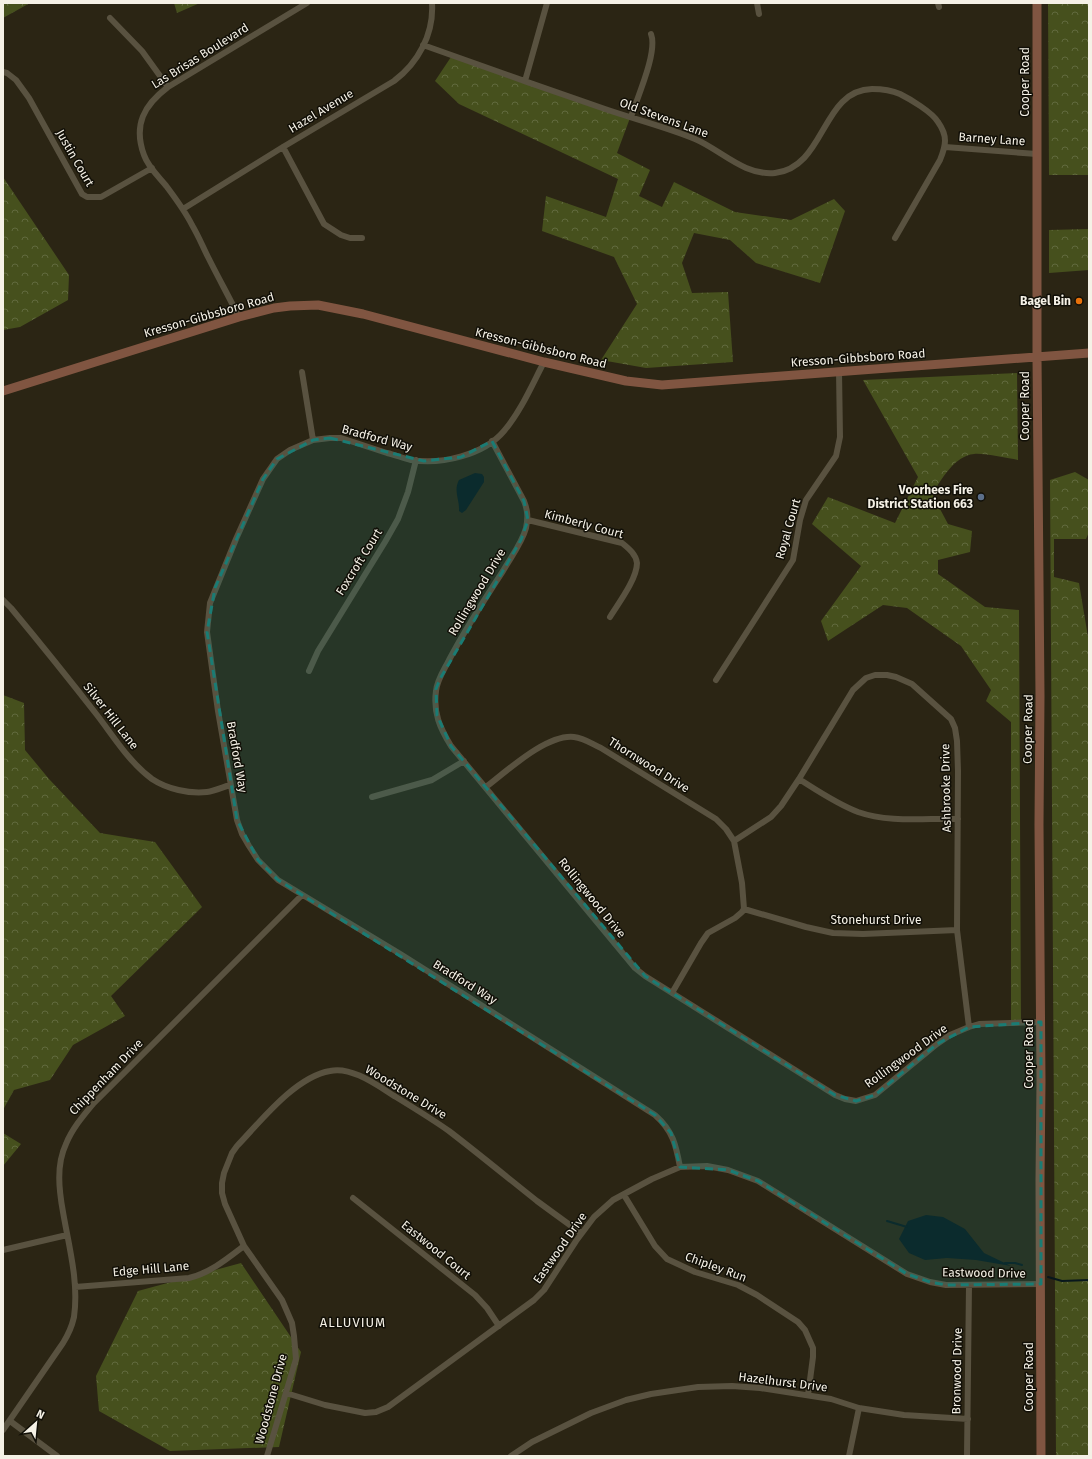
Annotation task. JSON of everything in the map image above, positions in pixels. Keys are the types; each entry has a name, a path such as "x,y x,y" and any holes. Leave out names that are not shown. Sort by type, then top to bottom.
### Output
{"street":[{"name":"Las Brisas Boulevard","path":"239,317 193,225 144,156 140,131 142,119 145,110 151,102 168,87 307,3"},
{"name":"Hazel Avenue","path":"183,209 394,81 404,73 414,62 423,45 433,15 432,3"},
{"path":"524,81 548,3"},
{"path":"757,3 759,14"},
{"name":"Cooper Road","path":"1037,3 1041,1456"},
{"path":"110,18 142,51 168,87"},
{"path":"631,117 652,56 653,45 651,34"},
{"name":"Old Stevens Lane","path":"423,45 695,139 751,170 763,173 776,173 793,168 801,162 809,153 836,109 849,96 866,90 880,89 891,91 911,99 937,120 944,133 946,147"},
{"name":"Justin Court","path":"3,72 7,73 16,80 29,98 82,194 87,197 101,197 152,168"},
{"path":"283,147 324,224 341,235 350,238 362,238"},
{"path":"895,238 946,147"},
{"name":"Barney Lane","path":"946,147 1037,154"},
{"name":"Kresson-Gibbsboro Road","path":"3,391 239,317 290,306 318,306 363,314 544,362 626,381 662,385 1089,353"},
{"name":"Bradford Way","path":"544,362 518,410 504,432 492,441 461,457 442,460 410,460 340,438 330,438 313,440 290,450 278,459 263,479 236,539 210,603 207,632 230,785 237,820 242,834 258,860 278,880 402,955 655,1115 663,1122 671,1133 676,1145 680,1167"},
{"name":"Royal Court","path":"716,680 793,560 800,520 806,500 836,456 840,437 839,371"},
{"path":"302,372 313,440"},
{"path":"492,441 524,501 528,511 528,520"},
{"name":"Foxcroft Court","path":"309,671 318,651 398,519 408,492 416,460"},
{"name":"Rollingwood Drive","path":"528,520 521,540 458,644 440,679 436,690 435,701 437,715 441,729 451,746 635,968 645,976 835,1095 856,1101 875,1095 950,1035 979,1024 1041,1022"},
{"name":"Kimberly Court","path":"528,520 622,543 630,549 635,556 637,563 635,571 632,580 610,617"},
{"name":"Silver Hill Lane","path":"3,600 86,701 130,759 152,779 172,788 192,793 208,792 230,785"},
{"name":"Ashbrooke Drive","path":"734,842 771,817 780,806 799,779 853,690 859,684 866,678 875,675 896,677 912,684 951,719 955,728 958,748 957,930 969,1027"},
{"name":"Thornwood Drive","path":"486,787 547,743 565,737 575,737 585,740 716,819 726,829 734,842 742,883 744,909"},
{"path":"372,797 432,780 464,761"},
{"path":"799,779 858,812 894,818 958,819"},
{"name":"Chippenham Drive","path":"3,1430 64,1343 74,1318 75,1287 73,1264 59,1192 59,1170 65,1144 78,1121 93,1104 302,895"},
{"path":"672,993 701,943 708,934 735,918 744,909"},
{"name":"Stonehurst Drive","path":"744,909 806,927 833,933 863,934 957,930"},
{"name":"Woodstone Drive","path":"267,1456 296,1359 292,1323 282,1300 244,1246 225,1204 222,1193 224,1173 237,1146 277,1104 301,1083 317,1074 331,1070 340,1070 360,1076 432,1119 581,1233"},
{"name":"Eastwood Drive","path":"286,1393 325,1405 366,1413 376,1412 388,1407 526,1307 544,1290 581,1233 594,1217 613,1200 652,1179 680,1167 707,1166 728,1170 758,1181 907,1274 930,1282 946,1285 1041,1284"},
{"name":"Chipley Run","path":"624,1195 655,1246 667,1259 696,1272 738,1285 757,1295 798,1322 805,1330 813,1348 814,1357 808,1395"},
{"name":"Eastwood Court","path":"353,1198 475,1295 487,1308 498,1326"},
{"path":"3,1250 67,1235"},
{"name":"Edge Hill Lane","path":"75,1287 193,1277 218,1265 244,1246"},
{"name":"Bronwood Drive","path":"967,1456 969,1285"},
{"name":"Hazelhurst Drive","path":"511,1456 532,1442 591,1413 626,1400 651,1394 698,1387 732,1386 760,1388 831,1399 859,1408 904,1415 968,1419"},
{"path":"849,1456 859,1408"},
{"path":"10,1421 56,1456"}],"highlighted area":[{"path":"330,438 424,461 461,457 492,441 524,501 528,520 521,540 440,679 436,689 437,715 451,746 645,976 835,1095 856,1101 875,1095 937,1044 969,1027 1041,1022 1041,1284 946,1285 930,1282 907,1274 758,1181 728,1170 680,1167 671,1133 655,1115 278,880 258,860 237,820 207,632 215,588 263,479 277,459 313,440"}],"green space":[{"path":"3,3 30,3 3,18"},
{"path":"174,3 200,3 177,13"},
{"path":"1048,3 1089,3 1089,175 1049,175"},
{"path":"451,57 630,118 617,153 650,170 639,196 662,207 674,182 735,212 791,220 834,199 845,211 820,283 756,263 730,240 694,233 682,263 692,293 728,292 733,362 646,368 601,360 637,304 614,257 542,231 546,196 606,217 618,179 459,104 435,81"},
{"path":"3,177 69,275 68,300 20,327 3,330"},
{"path":"1089,229 1089,270 1049,273 1049,230"},
{"path":"1017,373 1018,460 984,454 967,456 960,459 949,469 932,494 948,524 972,531 970,552 938,560 938,574 985,607 1019,610 1021,1025 1011,1026 1011,722 986,701 991,690 961,646 907,608 883,605 828,641 821,621 861,566 812,524 828,497 895,523 918,477 863,380"},
{"path":"1075,472 1089,480 1089,532 1086,539 1054,539 1054,577 1079,583 1089,643 1089,1456 1056,1456 1050,480"},
{"path":"3,695 24,703 25,750 49,779 100,833 155,842 202,907 111,996 125,1016 73,1045 50,1080 14,1090 3,1110"},
{"path":"3,1133 21,1144 3,1166"},
{"path":"241,1263 301,1352 279,1447 170,1451 99,1411 96,1376 138,1291"}],"shaded area":[{"path":"475,473 482,474 484,477 484,482 466,510 462,513 459,511 457,484 459,480"},
{"path":"926,1215 943,1217 965,1229 984,1253 1011,1266 976,1260 947,1258 925,1260 909,1253 899,1239 908,1221"}],"waterway":[{"path":"887,1221 907,1227"},
{"path":"1005,1263 1022,1265"},
{"path":"1048,1277 1062,1281 1089,1280"}],"place":[{"name":"Bagel Bin","path":"1079,301"},
{"name":"Voorhees Fire District Station 663","path":"981,497"}],"district":[{"name":"ALLUVIUM","path":"353,1322"}]}
